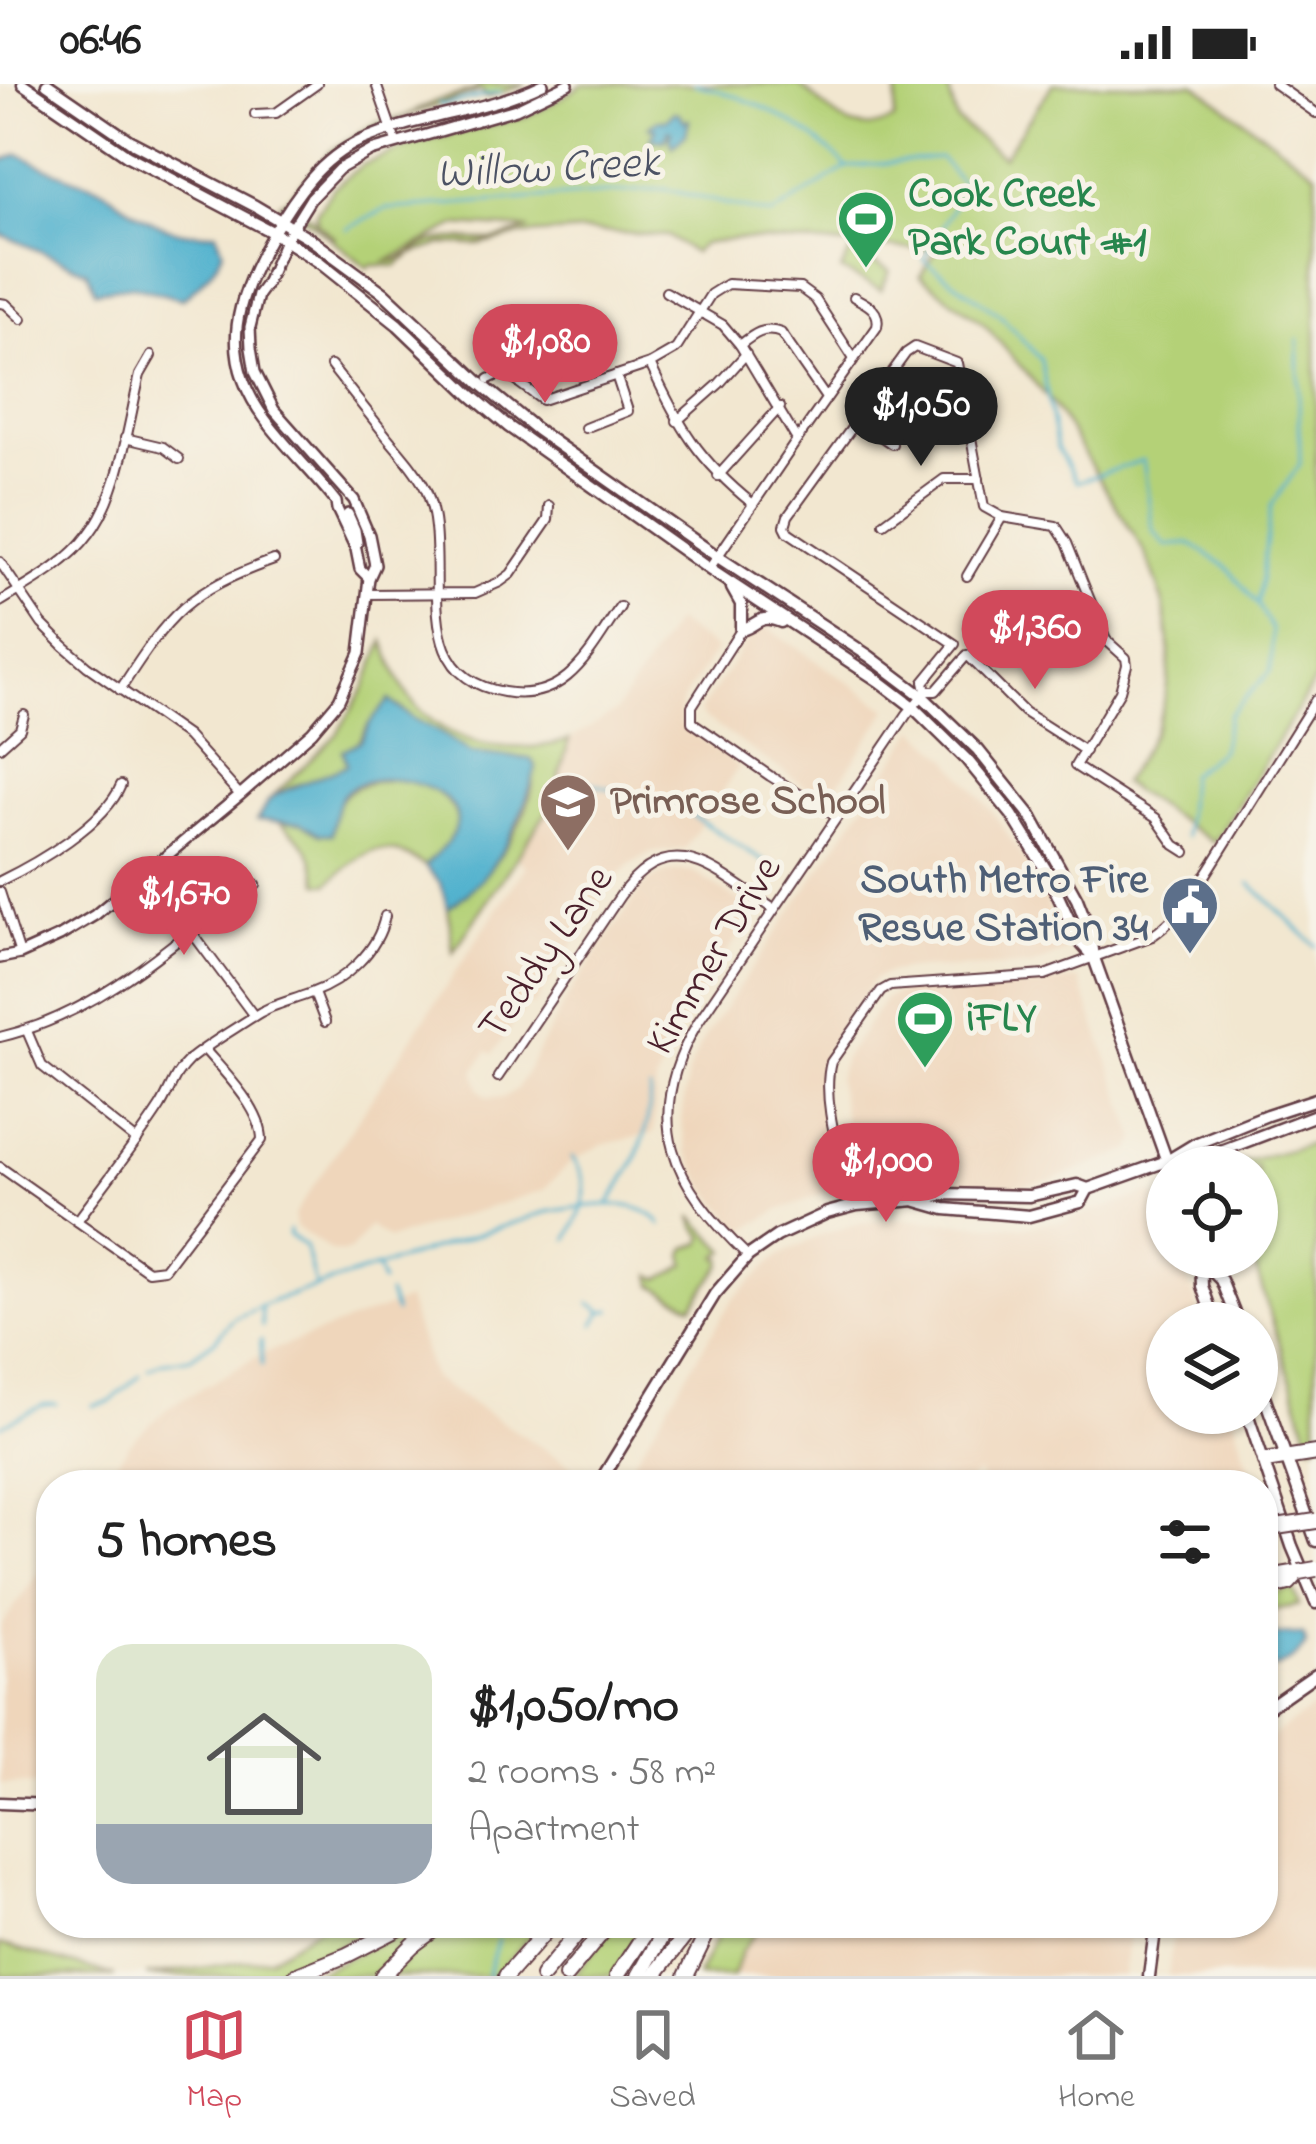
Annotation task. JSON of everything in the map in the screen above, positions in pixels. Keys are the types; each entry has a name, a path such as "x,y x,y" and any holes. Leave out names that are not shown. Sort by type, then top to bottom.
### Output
{"highway":[{"path":"1264,1461 1316,1453"},
{"path":"1278,1527 1316,1521"},
{"path":"1278,1581 1288,1583 1299,1572 1316,1569"},
{"path":"295,1976 380,1938"},
{"path":"382,1976 423,1938"},
{"path":"506,1976 540,1938"},
{"path":"542,1976 574,1938"},
{"path":"566,1976 597,1938"},
{"path":"617,1976 642,1938"},
{"path":"639,1976 661,1938"},
{"path":"654,1976 683,1938"},
{"path":"686,1976 705,1938"}],"main road":[{"path":"22,84 128,156 279,236 374,304 509,427 913,707 967,760 1012,814 1046,870 1079,941 1094,958"},
{"path":"47,84 130,141 287,224 384,293 537,430 922,696 978,750 1031,816 1077,899 1161,1146"},
{"path":"728,581 742,604 741,630 757,619 771,618 802,630"},
{"path":"1193,1146 1316,1100"},
{"path":"1240,1146 1316,1115"},
{"path":"607,1470 715,1294 748,1256 789,1229 851,1206 944,1194 1029,1196 1073,1186 1088,1189 1146,1171"},
{"path":"998,1213 1004,1206 1067,1193 1073,1186"},
{"path":"916,1200 945,1209 1029,1216 1081,1202 1088,1189"},
{"path":"945,1209 955,1203 986,1204 998,1197"},
{"path":"1254,1434 1267,1470"},
{"path":"1278,1434 1316,1541"},
{"path":"1278,1503 1316,1603"},
{"path":"1278,1700 1316,1673"},
{"path":"0,1803 36,1804"},
{"path":"1149,1976 1154,1938"}],"street":[{"path":"255,114 276,113 317,84"},
{"path":"376,84 396,142"},
{"path":"287,224 301,190 347,147 543,84"},
{"path":"369,578 360,569 361,541 349,513 263,417 245,383 236,333 248,276 287,224 339,169 371,151 516,109 568,84"},
{"path":"1275,84 1316,113"},
{"path":"279,236 250,327 255,372 274,410 348,493 349,513"},
{"path":"489,379 504,372 542,400 650,364 676,349 711,294 728,284 800,288 815,299 854,359"},
{"path":"666,292 723,326 743,349 797,440"},
{"path":"709,569 879,319 876,311 854,297"},
{"path":"0,303 22,319"},
{"path":"677,421 719,384 759,330 782,332 826,398"},
{"path":"1085,751 1024,712 967,655 936,691 926,691 924,682 955,644 785,526 906,352 915,347 957,363 984,507 1001,517 1056,526 1106,640 1126,658 1120,692 1085,751 1076,766 1156,818 1186,852"},
{"path":"0,602 64,560 90,534 109,499 140,375 151,356"},
{"path":"650,364 677,421 718,476 753,504"},
{"path":"331,366 426,491 436,530 440,636 448,659 473,683 518,694 537,693 564,681 620,607"},
{"path":"585,428 628,411 616,375"},
{"path":"718,476 780,407"},
{"path":"857,420 892,444"},
{"path":"125,438 163,447 179,458"},
{"path":"884,523 944,479 979,479"},
{"path":"348,493 349,513"},
{"path":"368,594 475,593 511,574 548,520 549,506"},
{"path":"0,958 60,936 95,915 312,732 339,700 360,653 369,578 375,565 337,509 349,513"},
{"path":"967,577 1001,517"},
{"path":"120,690 154,636 185,604 233,574 274,560"},
{"path":"0,562 42,624 64,646 187,736 240,795"},
{"path":"741,630 692,706 692,722 837,817"},
{"name":"Kimmer Drive","path":"748,1256 695,1199 680,1168 672,1145 669,1104 677,1063 774,909 922,696"},
{"path":"851,1206 828,1074 831,1062 881,991 890,986 1045,975 1152,936 1175,918 1196,889 1315,703"},
{"path":"0,747 20,729 24,715"},
{"path":"0,881 64,844 114,801 121,785"},
{"name":"Teddy Lane","path":"498,1077 620,896 646,867 692,859 774,909"},
{"path":"145,875 254,1016"},
{"path":"0,1037 86,1005 145,966 238,891 256,885"},
{"path":"0,892 20,954"},
{"path":"77,1221 190,1060 277,1002 314,992 343,976 382,932 385,916"},
{"path":"314,992 325,1022"},
{"path":"27,1030 42,1066 137,1141"},
{"path":"0,1167 148,1271 164,1269 262,1140 262,1126 205,1050"}],"shaded area":[{"path":"675,622 716,649 682,701 682,726 739,766 685,849 649,853 617,877 533,1006 527,1003 493,1054 487,1051 474,1071 487,1097 503,1098 517,1089 573,988 641,889 666,873 695,873 755,911 674,1033 656,1083 654,1133 601,1145 572,1161 543,1190 389,1239 369,1226 351,1250 331,1251 295,1226 294,1215 526,866 519,855 552,804 569,740 615,712"},
{"path":"757,627 768,628 888,709 827,801 700,711"},
{"path":"916,729 949,759 992,811 1043,894 1066,951 1031,966 907,969 874,979 820,1065 818,1087 839,1188 779,1210 743,1231 704,1185 687,1151 681,1120 688,1073 702,1041"},
{"path":"1079,979 1137,1140 1131,1150 1053,1180 1016,1187 858,1183 837,1080 844,1058 886,998 899,992"},
{"path":"1146,1194 1146,1278 1187,1278 1196,1302 1146,1302 1146,1434 1239,1434 1250,1470 628,1470 732,1300 777,1257 823,1234 861,1223 900,1219 1023,1227 1067,1220"},
{"path":"407,1300 433,1379 578,1470 111,1470 131,1442 169,1407 262,1354"},
{"path":"36,1576 36,1785 0,1784 0,1627"},
{"path":"1316,1706 1316,1973 1168,1976 1173,1938 1278,1938 1278,1732"},
{"path":"751,1938 1129,1938 1123,1976 733,1976"}],"green space":[{"path":"479,84 526,84 486,98 482,90 356,139 288,204 336,238 318,224 316,213 333,188 362,165 415,144 524,117 583,84 798,84 841,120 864,127 894,120 898,87 947,84 957,121 1003,157 1053,84 1195,84 1316,173 1316,679 1214,843 1122,783 1153,734 1168,683 1166,617 1145,553 1053,404 984,324 920,276 937,250 736,239 703,244 693,253 668,236 586,231 523,235 479,245 442,244 412,254 396,266 368,268 279,203 332,150 376,123 477,89","holes":["457,225 529,229 496,239 438,240 387,261"]},
{"name":"Cook Creek Park Court #1","path":"851,251 890,271 881,290 841,270"},
{"path":"384,641 407,694 444,729 506,747 569,740 552,804 453,952 448,908 474,886 511,838 532,789 531,759 471,753 398,706 369,724 347,765 269,800 337,734 365,687"},
{"path":"395,779 424,784 448,802 457,821 451,838 425,866 396,852 373,851 328,884 319,883 307,848 280,822 301,823 320,834 347,793"},
{"path":"1316,1143 1316,1443 1311,1443 1278,1339 1278,1302 1266,1302 1259,1278 1278,1278 1278,1153"},
{"path":"692,1216 726,1251 719,1255 722,1265 692,1306 653,1285 652,1275 659,1279 675,1272 686,1264 687,1248 702,1243 704,1237"},
{"path":"1293,1589 1299,1605 1278,1609 1278,1592"},
{"path":"301,1938 354,1938 258,1976 146,1976 270,1958"},
{"path":"390,1938 410,1938 371,1976 309,1976"},
{"path":"433,1938 528,1938 495,1976 390,1976"},
{"path":"605,1938 637,1938 613,1976 573,1976"},
{"path":"716,1938 751,1938 733,1976 697,1976"},
{"path":"0,1944 115,1976 7,1976 0,1974"}],"water":[{"path":"674,112 689,120 686,134 673,146 669,130 665,140 651,139 656,129 649,127"},
{"path":"19,154 100,187 165,227 189,233 216,232 223,250 220,257 182,299 133,286 95,291 87,271 0,234 0,162"},
{"path":"389,700 471,753 531,759 536,767 524,807 494,864 448,908 440,883 425,866 453,835 456,814 432,790 392,780 353,787 339,802 332,834 320,834 300,823 257,820 279,793 347,765 343,750 361,741"},
{"path":"1303,1634 1306,1643 1291,1660 1278,1666 1278,1635"}],"waterway":[{"path":"694,84 777,114 847,167"},
{"path":"439,103 501,92"},
{"name":"Willow Creek","path":"347,229 386,209 665,189 772,215 847,167 940,158 964,185 924,260 1000,315 1041,360 1057,448 1077,482 1143,460 1153,530 1166,546 1189,543 1226,566 1272,630 1271,671 1229,715 1221,750 1189,775 1185,837"},
{"path":"1258,603 1271,506 1300,464 1298,339"},
{"path":"559,785 585,781 685,811 781,872"},
{"name":"Willow Creek","path":"1250,883 1316,946"},
{"path":"609,1204 639,1150 650,1090"},
{"path":"568,1239 585,1188 572,1157"},
{"path":"149,1369 190,1358 233,1319 273,1301 547,1212 625,1206 652,1215 661,1225"},
{"path":"289,1230 305,1246 315,1285"},
{"path":"377,1268 382,1282"},
{"path":"388,1294 395,1312"},
{"path":"590,1303 603,1311"},
{"path":"261,1306 262,1326"},
{"path":"595,1324 602,1312 611,1310"},
{"path":"261,1340 262,1365"},
{"path":"93,1406 110,1402 140,1375"},
{"path":"0,1426 43,1405 56,1404"},
{"path":"487,1976 498,1939"}],"place":[{"name":"Cook Creek Park Court #1","path":"866,270"},
{"name":"Primrose School","path":"568,853"},
{"name":"South Metro Fire Resue Station 34","path":"1190,956"},
{"name":"iFLY","path":"925,1070"}]}
